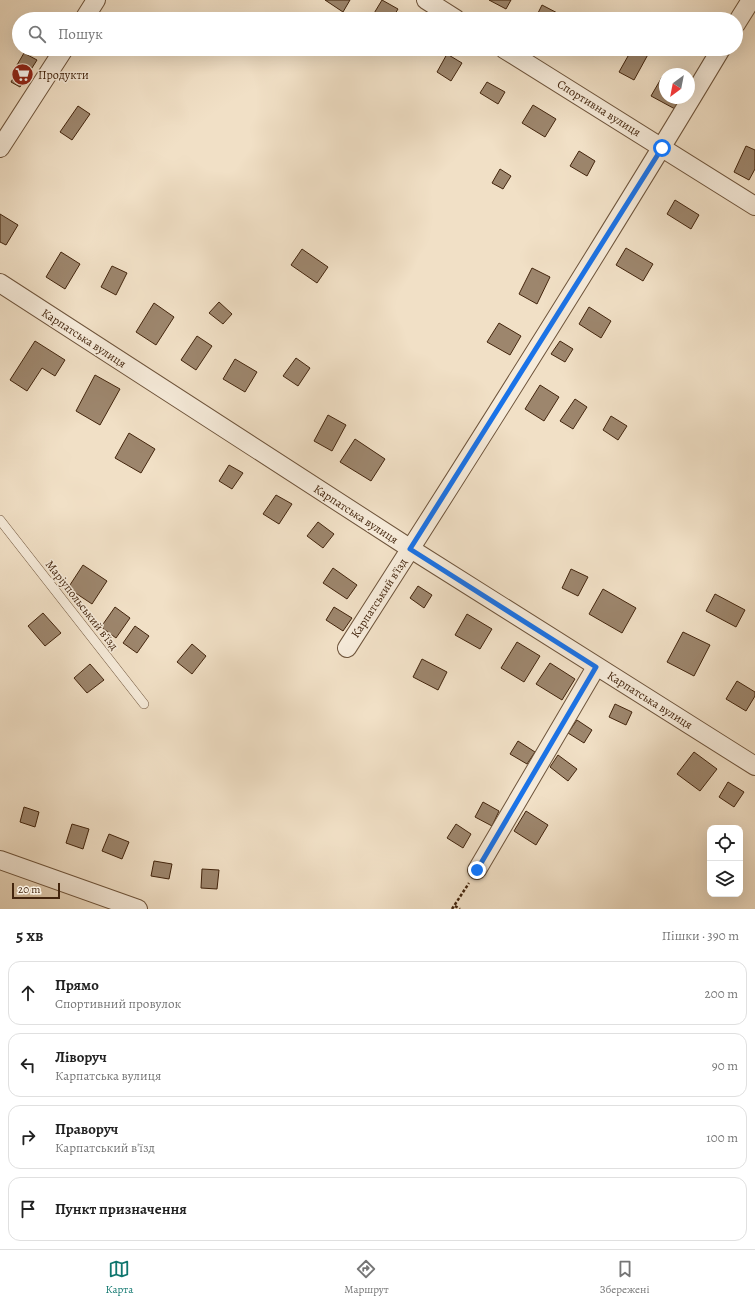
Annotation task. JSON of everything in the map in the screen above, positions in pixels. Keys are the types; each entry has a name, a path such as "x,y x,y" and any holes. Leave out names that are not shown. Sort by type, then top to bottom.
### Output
{"street":[{"path":"88,12 96,0"},
{"path":"426,0 445,12"},
{"path":"743,13 751,0"},
{"path":"0,148 59,56"},
{"name":"Спортивна вулиця","path":"515,56 755,206"},
{"name":"Карпатський в'їзд","path":"347,648 662,148 717,56"},
{"name":"Карпатська вулиця","path":"0,283 410,549 755,766"},
{"path":"477,870 596,667"},
{"path":"0,860 138,909"}],"lane":[{"name":"Маріупольський в'їзд","path":"0,520 144,704"}],"path":[{"path":"452,909 477,870"},
{"path":"455,906 460,909"}],"building":[{"path":"325,0 350,0 343,12"},
{"path":"382,0 398,9 396,12 375,12"},
{"path":"489,0 511,0 506,9"},
{"path":"542,5 555,12 538,12"},
{"name":"Продукти","path":"22,56 30,56 37,60 20,87 11,82 19,68 17,65"},
{"path":"446,56 450,56 462,63 451,81 437,72"},
{"path":"628,56 647,56 634,80 619,72"},
{"path":"487,82 505,92 498,104 480,93"},
{"path":"659,82 659,100 651,96"},
{"path":"666,104 678,104 675,109"},
{"path":"533,105 556,119 545,137 522,123"},
{"path":"78,106 90,114 72,140 60,132"},
{"path":"746,146 755,150 755,169 749,180 734,172"},
{"path":"579,151 595,161 587,176 570,166"},
{"path":"500,169 511,176 503,189 492,183"},
{"path":"675,200 699,215 691,229 667,214"},
{"path":"0,214 18,225 6,245 0,242"},
{"path":"626,248 653,264 643,281 616,265"},
{"path":"302,249 328,267 317,283 291,265"},
{"path":"61,252 80,264 65,289 46,277"},
{"path":"112,266 127,273 116,295 101,287"},
{"path":"532,268 550,277 537,304 519,294"},
{"path":"219,302 232,314 223,324 209,313"},
{"path":"154,303 174,317 156,345 136,332"},
{"path":"589,307 611,321 601,338 579,324"},
{"path":"499,323 521,336 510,355 487,342"},
{"path":"197,336 212,346 196,370 181,360"},
{"path":"35,341 65,360 55,376 42,368 27,391 10,380"},
{"path":"560,341 573,349 565,362 551,354"},
{"path":"296,358 310,368 298,386 283,376"},
{"path":"235,359 257,372 245,392 223,379"},
{"path":"95,375 120,389 100,425 76,411"},
{"path":"540,385 559,397 544,421 525,409"},
{"path":"575,399 587,407 573,429 560,421"},
{"path":"328,415 346,425 332,451 314,441"},
{"path":"611,416 627,426 618,440 603,430"},
{"path":"129,433 155,449 141,473 115,458"},
{"path":"355,439 385,459 371,481 340,462"},
{"path":"229,465 243,473 232,489 219,481"},
{"path":"276,495 292,504 279,524 263,514"},
{"path":"318,522 334,534 323,548 307,536"},
{"path":"83,565 107,581 92,604 68,588"},
{"path":"333,568 357,585 347,599 323,583"},
{"path":"571,569 588,577 578,596 562,588"},
{"path":"418,586 432,595 424,608 410,598"},
{"path":"603,589 636,608 622,633 589,614"},
{"path":"715,594 745,610 736,627 706,611"},
{"path":"115,607 130,618 116,638 101,627"},
{"path":"334,607 352,618 343,631 326,620"},
{"path":"43,613 61,633 45,646 28,626"},
{"path":"467,614 492,629 480,649 455,635"},
{"path":"135,626 149,636 137,653 123,643"},
{"path":"683,632 710,645 694,676 667,662"},
{"path":"517,642 540,656 524,682 501,668"},
{"path":"192,644 206,656 192,674 177,662"},
{"path":"422,659 447,672 438,690 413,677"},
{"path":"550,663 575,679 562,700 536,684"},
{"path":"90,664 104,680 87,693 74,678"},
{"path":"737,681 755,692 755,696 746,711 726,699"},
{"path":"615,704 632,712 626,725 609,717"},
{"path":"577,720 592,730 584,743 568,733"},
{"path":"518,741 535,752 527,764 510,754"},
{"path":"694,752 717,769 700,791 677,774"},
{"path":"558,755 577,769 568,781 550,767"},
{"path":"728,782 744,792 734,807 719,797"},
{"path":"483,802 499,811 492,826 475,817"},
{"path":"24,807 39,812 35,827 20,822"},
{"path":"526,811 548,825 536,845 514,831"},
{"path":"72,824 89,829 83,849 66,843"},
{"path":"456,824 471,834 463,848 447,838"},
{"path":"109,834 129,842 122,859 102,851"},
{"path":"154,861 172,864 169,879 151,876"},
{"path":"202,869 219,870 217,889 201,888"}],"place":[{"name":"Продукти","path":"22,75"}],"route":[{"path":"477,870 596,667 410,549 662,148"}]}
